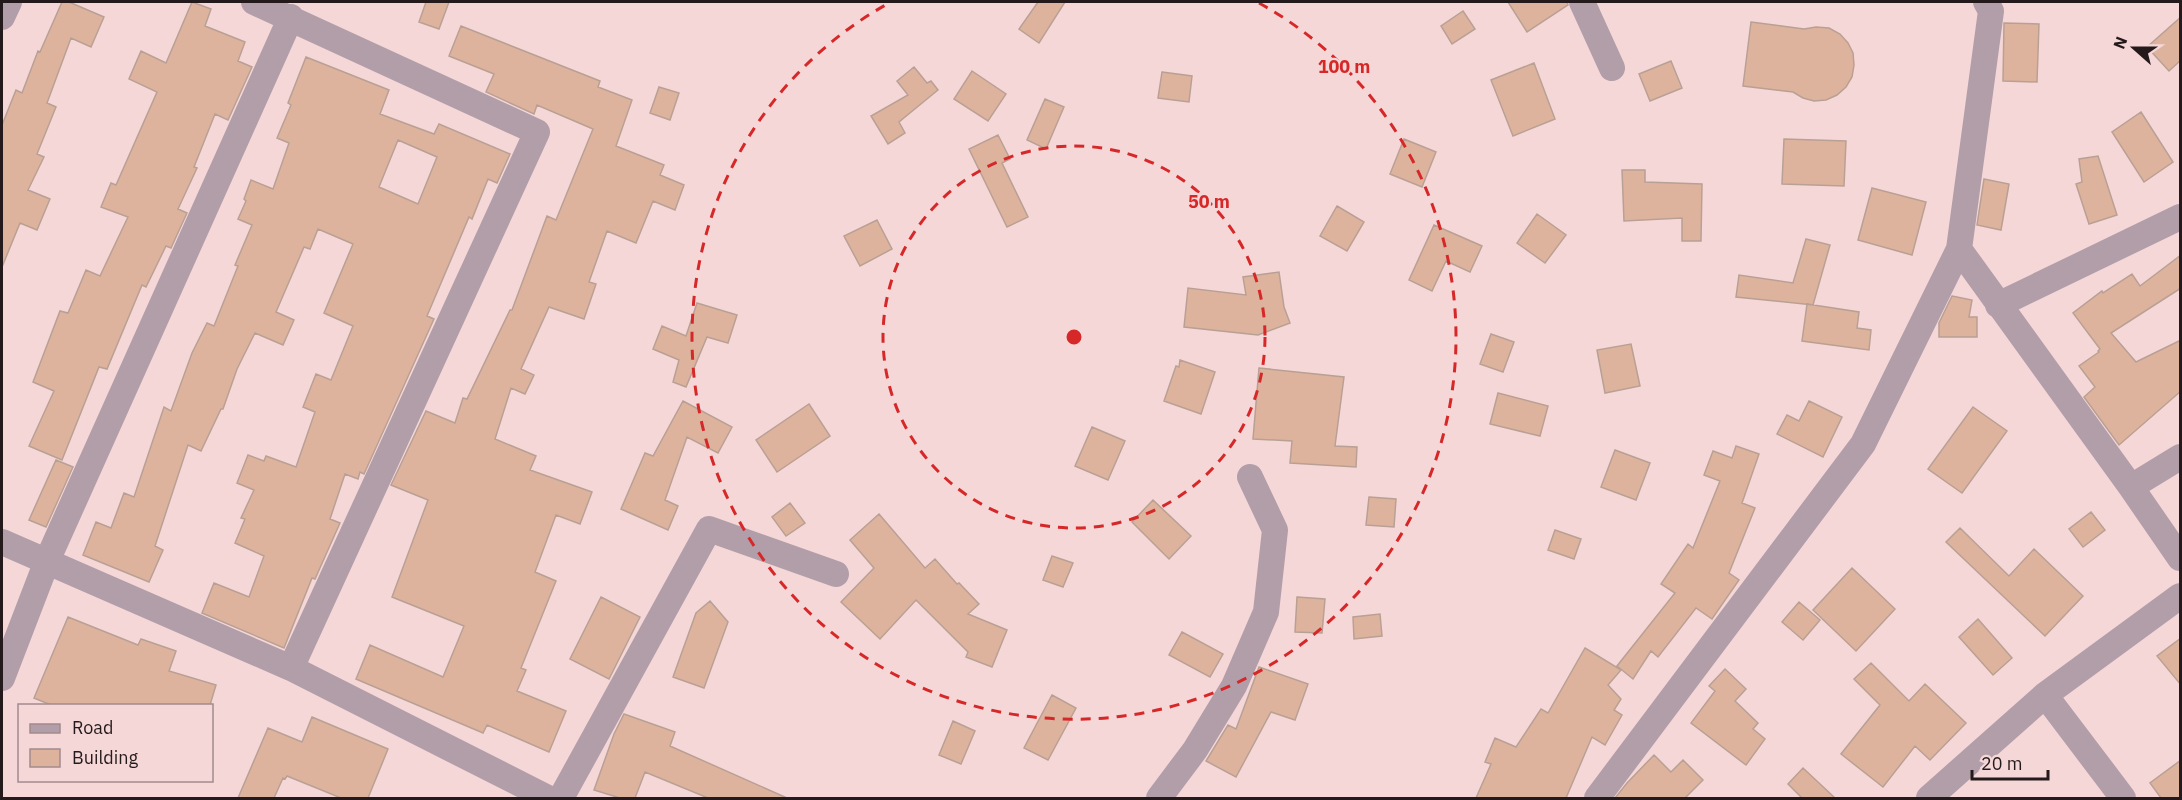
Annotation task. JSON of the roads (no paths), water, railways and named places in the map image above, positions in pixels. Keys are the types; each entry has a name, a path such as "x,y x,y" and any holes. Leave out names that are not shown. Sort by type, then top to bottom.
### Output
{"street":[{"path":"2,17 9,2"},
{"path":"254,2 291,17 537,132 291,668"},
{"path":"1582,2 1612,68"},
{"path":"1597,798 1863,444 1959,249 1992,4"},
{"path":"2,678 47,561 291,17"},
{"path":"1998,305 2181,217"},
{"path":"1959,249 2181,558"},
{"path":"2131,487 2181,457"},
{"path":"1159,798 1195,750 1234,686 1266,612 1275,530 1250,477"},
{"path":"561,798 709,529 836,574"},
{"path":"2,542 291,668 548,798"},
{"path":"1929,798 2045,695 2181,596"},
{"path":"2045,695 2123,798"}]}
